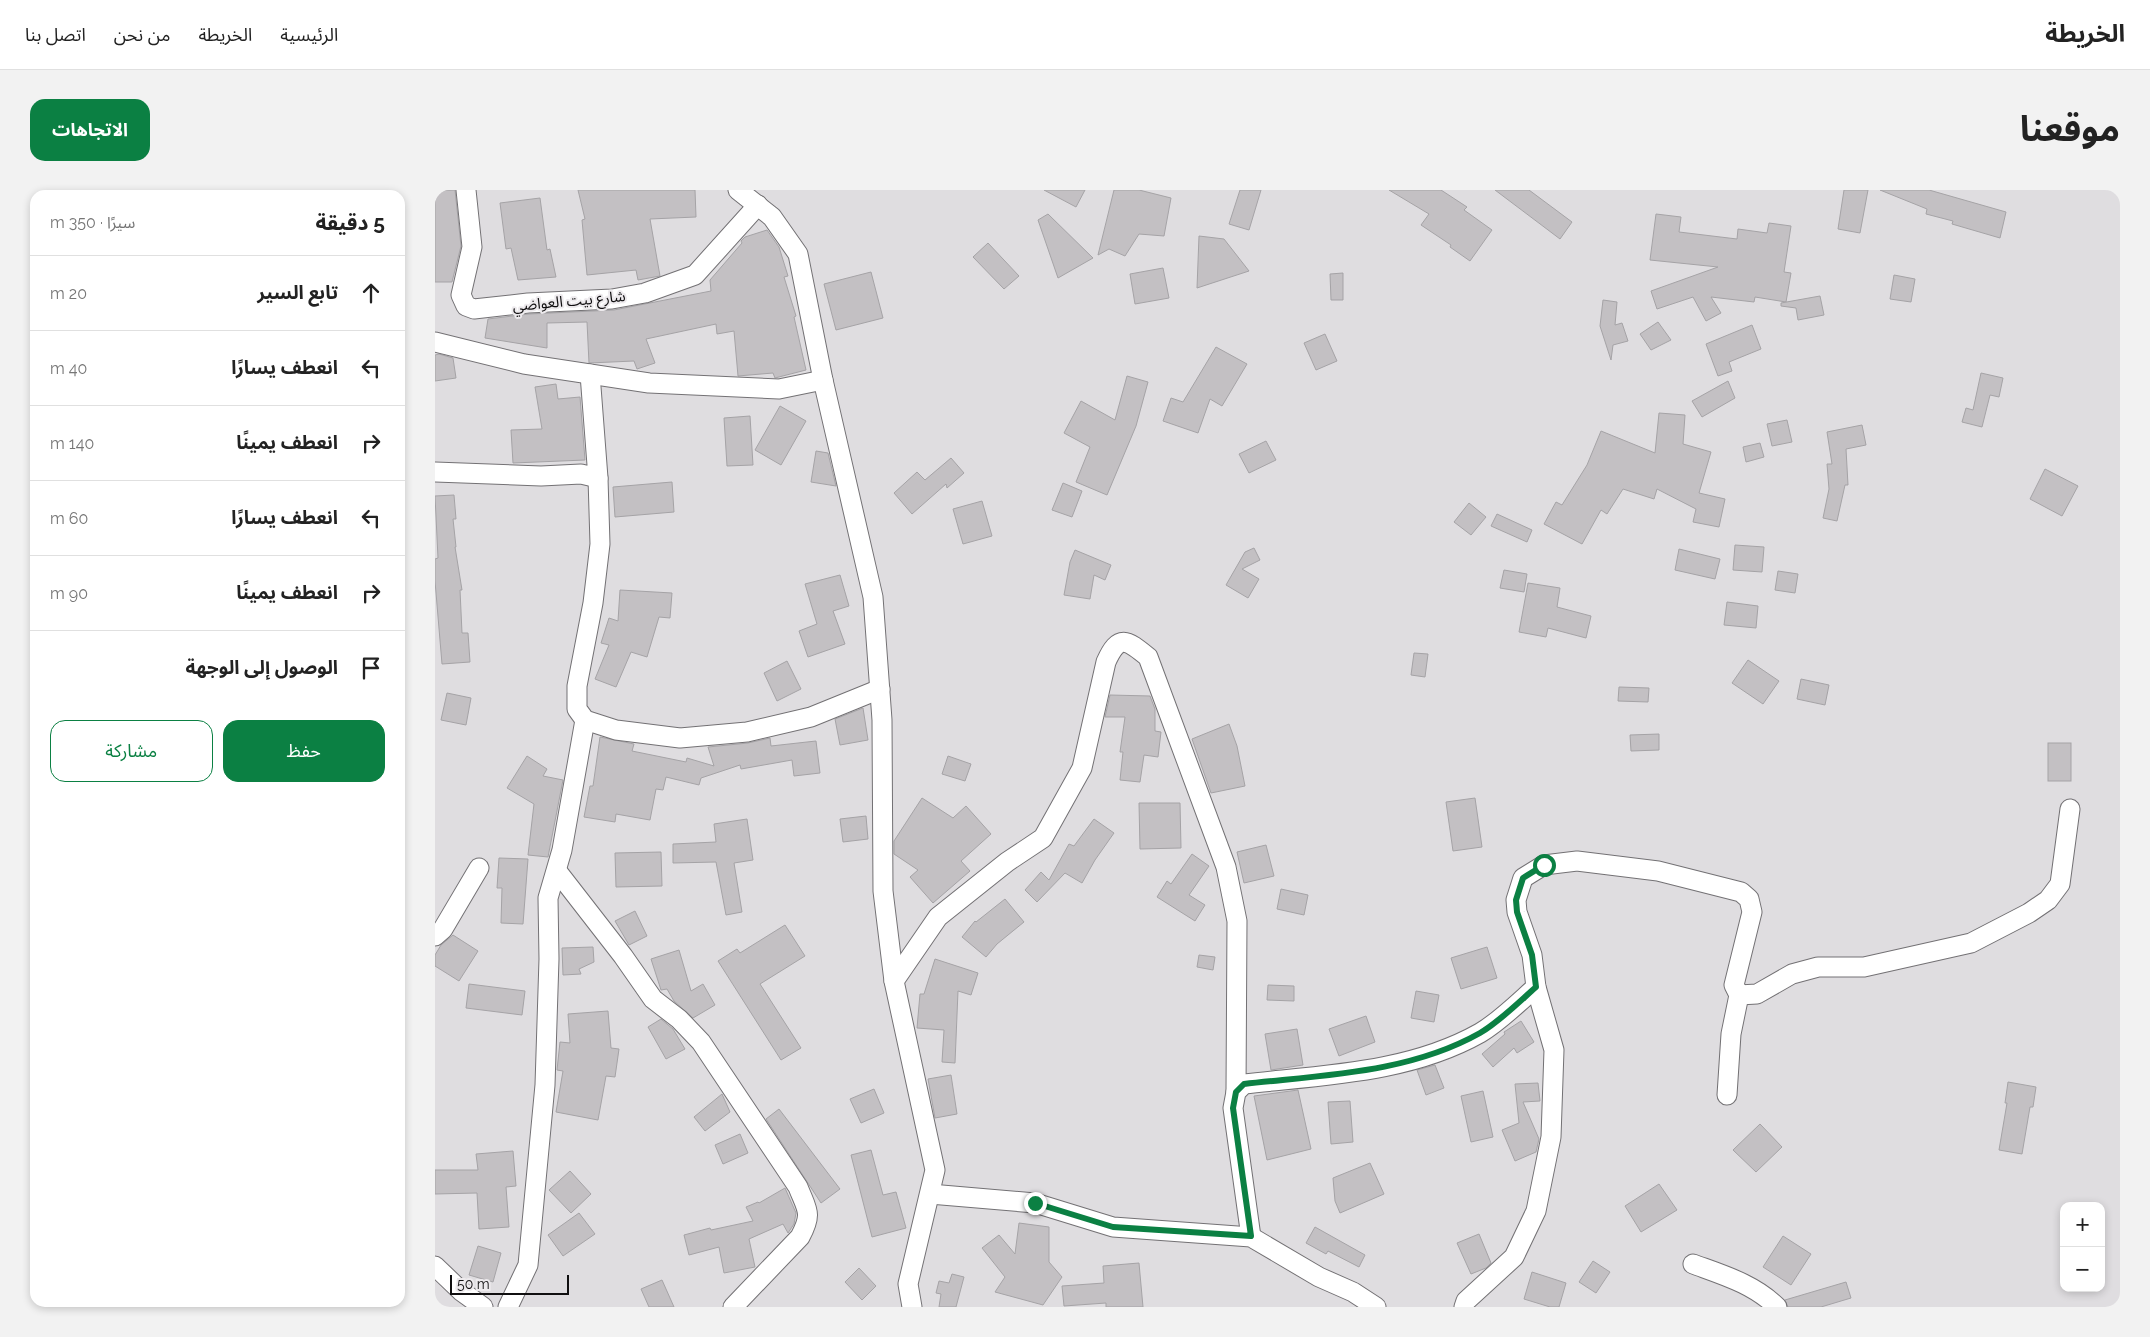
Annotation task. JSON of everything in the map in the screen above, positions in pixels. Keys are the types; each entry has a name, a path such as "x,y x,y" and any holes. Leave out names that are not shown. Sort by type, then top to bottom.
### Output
{"street":[{"name":"شارع بيت العواضي","path":"466,190 472,247 461,295 466,306 474,309 528,303 612,299 645,292 695,275 758,205"},
{"path":"738,190 772,217 798,254 823,380 873,598 882,720 883,891 894,980 935,1170 908,1284 912,1307"},
{"path":"435,342 524,364 649,383 779,389 823,380"},
{"path":"590,374 598,478 600,544 593,603 577,686 577,709 585,720 616,730 680,738 747,732 811,717 880,689"},
{"path":"435,472 541,476 581,474 598,478"},
{"path":"894,980 937,917 1007,862 1043,838 1082,768 1106,662 1113,647 1122,642 1132,644 1148,657 1226,868 1237,921 1236,1092 1233,1108 1251,1236"},
{"path":"508,1307 528,1265 545,1085 549,959 548,898 557,871 585,720"},
{"path":"1739,995 1757,994 1791,974 1818,966 1863,967 1971,943 2029,913 2048,900 2060,884 2071,809"},
{"path":"1464,1307 1466,1301 1514,1257 1536,1211 1551,1137 1554,1050 1536,987 1532,955 1517,912 1516,900 1523,878 1544,865 1577,861 1658,871 1741,892 1749,899 1752,912 1734,985 1739,995 1731,1034 1727,1095"},
{"path":"435,936 443,929 479,868"},
{"path":"557,871 623,956 653,999 679,1019 701,1042 798,1187 809,1213 807,1225 800,1237 733,1307"},
{"path":"1236,1092 1244,1084 1362,1071 1437,1054 1482,1032 1536,987"},
{"path":"930,1194 1035,1203 1113,1227 1251,1236 1319,1277 1353,1292 1376,1307"},
{"path":"1693,1264 1741,1282 1763,1294 1777,1307"},
{"path":"435,1266 461,1291 483,1307"}],"building":[{"path":"455,190 461,246 452,282 435,282 435,191"},
{"path":"578,190 695,190 696,217 650,219 660,276 638,280 636,270 587,275 582,220 585,219"},
{"path":"1044,190 1085,190 1076,207"},
{"path":"1114,190 1139,190 1171,198 1164,236 1139,234 1125,256 1109,249 1098,255"},
{"path":"1240,190 1261,190 1249,230 1229,224"},
{"path":"1389,190 1441,190 1467,207 1464,210 1492,230 1470,261 1450,247 1451,245 1421,225 1429,214"},
{"path":"1495,190 1529,190 1572,222 1560,239"},
{"path":"1844,190 1868,190 1860,233 1838,229"},
{"path":"1880,190 1929,190 2006,212 2000,238 1952,224 1953,221 1926,214 1927,209"},
{"path":"540,198 547,250 550,249 556,277 518,280 511,248 506,249 500,203"},
{"path":"1048,214 1093,258 1058,278 1038,220"},
{"path":"1656,214 1681,217 1679,232 1737,239 1738,229 1767,233 1769,223 1791,226 1784,272 1791,273 1786,302 1755,297 1754,302 1711,297 1721,313 1706,321 1693,297 1657,309 1651,291 1718,267 1650,260"},
{"path":"767,230 779,247 788,276 784,277 796,316 794,317 806,370 775,378 773,373 738,376 734,331 717,334 716,324 646,339 655,363 637,369 634,361 589,363 587,322 547,323 547,348 485,338 488,319 529,314 614,310 711,291 710,280 742,243 741,241 745,237"},
{"path":"1199,236 1224,239 1249,271 1197,288"},
{"path":"988,243 1019,276 1004,289 973,257"},
{"path":"1163,268 1169,298 1135,304 1130,274"},
{"path":"871,272 883,318 836,330 824,284"},
{"path":"1343,273 1343,300 1331,300 1330,274"},
{"path":"1894,275 1915,279 1911,302 1890,299"},
{"path":"1820,296 1824,315 1798,320 1796,308 1781,306 1781,303"},
{"path":"1603,300 1617,302 1615,325 1622,323 1628,341 1613,345 1611,360 1600,326"},
{"path":"1658,322 1671,340 1651,350 1640,334"},
{"path":"1752,325 1761,349 1729,362 1732,371 1718,376 1706,344"},
{"path":"1325,334 1337,361 1316,370 1304,343"},
{"path":"1216,347 1247,364 1222,406 1210,399 1198,433 1163,421 1171,398 1183,402"},
{"path":"439,354 453,358 456,378 435,381 435,355"},
{"path":"1981,373 2003,378 1999,397 1990,395 1982,427 1962,422 1966,408 1973,410"},
{"path":"1127,376 1148,382 1136,426 1107,495 1076,482 1090,447 1064,433 1081,401 1115,420"},
{"path":"1728,381 1735,398 1702,417 1692,401"},
{"path":"556,384 558,399 580,397 585,460 513,463 511,430 542,429 535,387"},
{"path":"780,406 806,421 781,465 755,450"},
{"path":"1659,413 1685,415 1683,444 1711,452 1699,493 1725,499 1719,527 1693,522 1696,509 1657,489 1654,499 1623,489 1607,514 1601,510 1582,544 1544,524 1556,502 1562,505 1587,465 1601,431 1655,453"},
{"path":"750,416 753,465 727,466 724,418"},
{"path":"1787,420 1792,442 1772,446 1767,424"},
{"path":"1862,425 1866,445 1846,449 1848,485 1845,485 1837,521 1823,518 1829,489 1827,464 1832,464 1827,432"},
{"path":"1266,441 1276,460 1249,473 1239,454"},
{"path":"1760,443 1764,457 1746,462 1743,447"},
{"path":"816,451 828,453 836,486 811,482"},
{"path":"951,458 964,473 947,488 946,484 912,514 894,493 917,472 925,480"},
{"path":"2045,469 2078,486 2062,516 2030,499"},
{"path":"672,482 674,512 615,517 613,487"},
{"path":"1063,483 1082,491 1072,517 1052,510"},
{"path":"454,495 456,519 453,519 455,547 462,590 460,590 462,633 468,633 470,662 442,664 435,581 435,559 438,558 435,496"},
{"path":"982,501 992,536 963,544 953,509"},
{"path":"1469,503 1486,517 1471,535 1454,522"},
{"path":"1497,514 1532,530 1527,542 1491,526"},
{"path":"1735,545 1764,547 1762,572 1733,570"},
{"path":"1254,548 1260,560 1242,569 1259,579 1248,598 1226,585 1245,552"},
{"path":"1679,549 1720,559 1715,579 1675,570"},
{"path":"1075,550 1111,565 1105,580 1094,575 1090,599 1064,595 1070,562"},
{"path":"1504,570 1527,574 1524,592 1500,588"},
{"path":"1778,571 1798,574 1795,593 1775,590"},
{"path":"840,575 849,606 833,611 845,644 808,657 799,631 817,624 805,584"},
{"path":"1528,583 1560,588 1557,607 1591,616 1586,638 1548,628 1546,637 1519,632"},
{"path":"620,590 672,593 670,618 659,617 647,657 631,652 616,687 595,679 609,645 601,643 609,618 618,621"},
{"path":"1727,602 1758,606 1756,628 1724,625"},
{"path":"1414,653 1428,654 1425,677 1411,675"},
{"path":"1748,660 1779,681 1763,704 1732,683"},
{"path":"787,661 801,689 777,701 764,673"},
{"path":"1801,679 1829,685 1825,705 1797,699"},
{"path":"1619,687 1649,688 1648,702 1618,701"},
{"path":"447,693 471,698 466,725 441,720"},
{"path":"1110,695 1150,696 1155,709 1155,731 1161,732 1158,757 1144,755 1140,782 1120,780 1123,752 1120,752 1125,717 1105,717"},
{"path":"863,708 868,740 840,745 835,719"},
{"path":"1229,724 1237,746 1245,786 1211,793 1192,739"},
{"path":"1659,734 1659,750 1631,751 1630,735"},
{"path":"600,737 634,744 632,751 686,762 687,758 714,766 708,747 748,743 770,738 771,746 816,741 820,773 794,776 792,760 741,769 740,765 701,778 699,785 666,777 663,790 656,789 650,820 616,814 615,822 584,817 590,786 593,786"},
{"path":"2048,743 2071,743 2071,781 2048,781"},
{"path":"527,756 547,769 543,776 563,780 548,857 528,855 534,804 507,788"},
{"path":"948,756 971,764 965,781 942,774"},
{"path":"922,798 953,818 966,806 991,834 961,861 970,871 933,903 910,877 918,870 894,854 894,841"},
{"path":"1475,798 1482,847 1453,851 1446,802"},
{"path":"1139,803 1180,803 1181,848 1140,849"},
{"path":"866,816 868,839 843,842 840,819"},
{"path":"747,819 753,860 734,863 742,912 726,915 716,862 673,863 673,844 716,842 714,824"},
{"path":"1094,819 1114,833 1082,883 1065,873 1037,902 1025,890 1041,872 1049,880 1069,844 1074,846"},
{"path":"1266,845 1274,876 1244,883 1237,852"},
{"path":"661,852 662,886 616,887 615,853"},
{"path":"1192,854 1209,866 1189,895 1205,905 1195,921 1157,897 1167,881 1171,884"},
{"path":"499,858 528,859 523,924 501,923 502,888 497,888"},
{"path":"1281,889 1308,895 1304,915 1277,909"},
{"path":"1005,899 1024,922 997,944 986,957 962,937 975,921"},
{"path":"635,911 647,936 629,945 615,921"},
{"path":"785,925 805,956 760,984 801,1048 781,1060 718,961 737,949 740,953"},
{"path":"453,935 478,951 459,981 435,966 435,955 441,945"},
{"path":"593,947 594,962 579,969 581,974 563,975 562,948"},
{"path":"1487,947 1497,978 1461,989 1451,958"},
{"path":"679,950 691,991 703,984 715,1005 693,1018 674,1001 667,989 661,990 651,959"},
{"path":"1199,955 1215,957 1213,970 1197,967"},
{"path":"935,959 978,973 971,995 958,991 955,1063 942,1062 944,1030 917,1028 920,994 924,994"},
{"path":"469,984 525,991 522,1015 466,1008"},
{"path":"1268,985 1294,986 1294,1001 1267,1000"},
{"path":"1416,991 1439,995 1434,1022 1411,1018"},
{"path":"608,1011 611,1048 619,1049 615,1077 606,1076 598,1120 556,1112 563,1071 557,1070 560,1042 570,1043 568,1014"},
{"path":"1366,1016 1375,1042 1339,1056 1329,1029"},
{"path":"661,1019 673,1029 685,1049 666,1059 648,1027"},
{"path":"1521,1021 1534,1042 1517,1053 1514,1048 1493,1067 1482,1054 1505,1034 1504,1032"},
{"path":"1297,1029 1303,1065 1271,1070 1265,1034"},
{"path":"1435,1065 1444,1088 1426,1095 1417,1070"},
{"path":"951,1075 957,1114 935,1118 928,1079"},
{"path":"2008,1082 2036,1087 2033,1107 2030,1107 2022,1154 1999,1150 2007,1103 2005,1103"},
{"path":"1538,1083 1540,1101 1523,1102 1539,1139 1536,1152 1515,1161 1502,1130 1519,1123 1515,1084"},
{"path":"874,1089 884,1113 861,1123 850,1099"},
{"path":"1298,1090 1311,1149 1267,1160 1254,1096"},
{"path":"1483,1091 1493,1137 1471,1142 1461,1096"},
{"path":"722,1094 730,1112 705,1131 694,1117"},
{"path":"1350,1101 1353,1142 1331,1144 1328,1102"},
{"path":"779,1109 840,1189 821,1203 766,1119"},
{"path":"1760,1124 1782,1147 1756,1172 1733,1150"},
{"path":"740,1134 748,1153 723,1164 715,1145"},
{"path":"871,1150 883,1195 896,1192 906,1228 872,1237 851,1155"},
{"path":"513,1151 516,1186 506,1187 509,1227 479,1229 477,1193 435,1194 435,1170 478,1170 476,1154"},
{"path":"1370,1163 1384,1194 1340,1213 1335,1201 1333,1178"},
{"path":"570,1171 591,1194 571,1213 549,1190"},
{"path":"1659,1184 1677,1210 1641,1232 1625,1206"},
{"path":"785,1188 796,1213 794,1224 788,1233 783,1224 749,1239 755,1267 724,1273 719,1247 689,1255 684,1235 710,1228 711,1230 753,1221 746,1207 759,1203"},
{"path":"579,1213 595,1234 563,1256 548,1235"},
{"path":"1019,1223 1049,1227 1049,1262 1062,1277 1043,1305 995,1292 1005,1277 982,1248 999,1235 1015,1254"},
{"path":"1315,1227 1365,1255 1359,1267 1328,1251 1326,1254 1306,1243"},
{"path":"1479,1234 1491,1263 1486,1268 1471,1274 1457,1243"},
{"path":"1783,1236 1811,1254 1791,1285 1763,1267"},
{"path":"478,1246 501,1253 493,1282 469,1275"},
{"path":"1593,1261 1610,1272 1596,1293 1579,1282"},
{"path":"1139,1263 1143,1307 1106,1307 1106,1303 1064,1306 1062,1286 1104,1283 1103,1266"},
{"path":"859,1268 876,1286 862,1300 845,1282"},
{"path":"1532,1272 1566,1283 1559,1307 1550,1307 1524,1299"},
{"path":"952,1274 964,1277 956,1307 939,1307 941,1294 936,1293 939,1281 949,1283"},
{"path":"662,1280 674,1307 649,1307 641,1289"},
{"path":"1846,1282 1851,1298 1821,1307 1788,1307 1785,1300"}],"route":[{"path":"1035,1203 1113,1227 1251,1236 1233,1108 1236,1092 1244,1084 1362,1071 1437,1054 1482,1032 1536,987 1532,955 1517,912 1516,900 1523,878 1544,865"}]}
